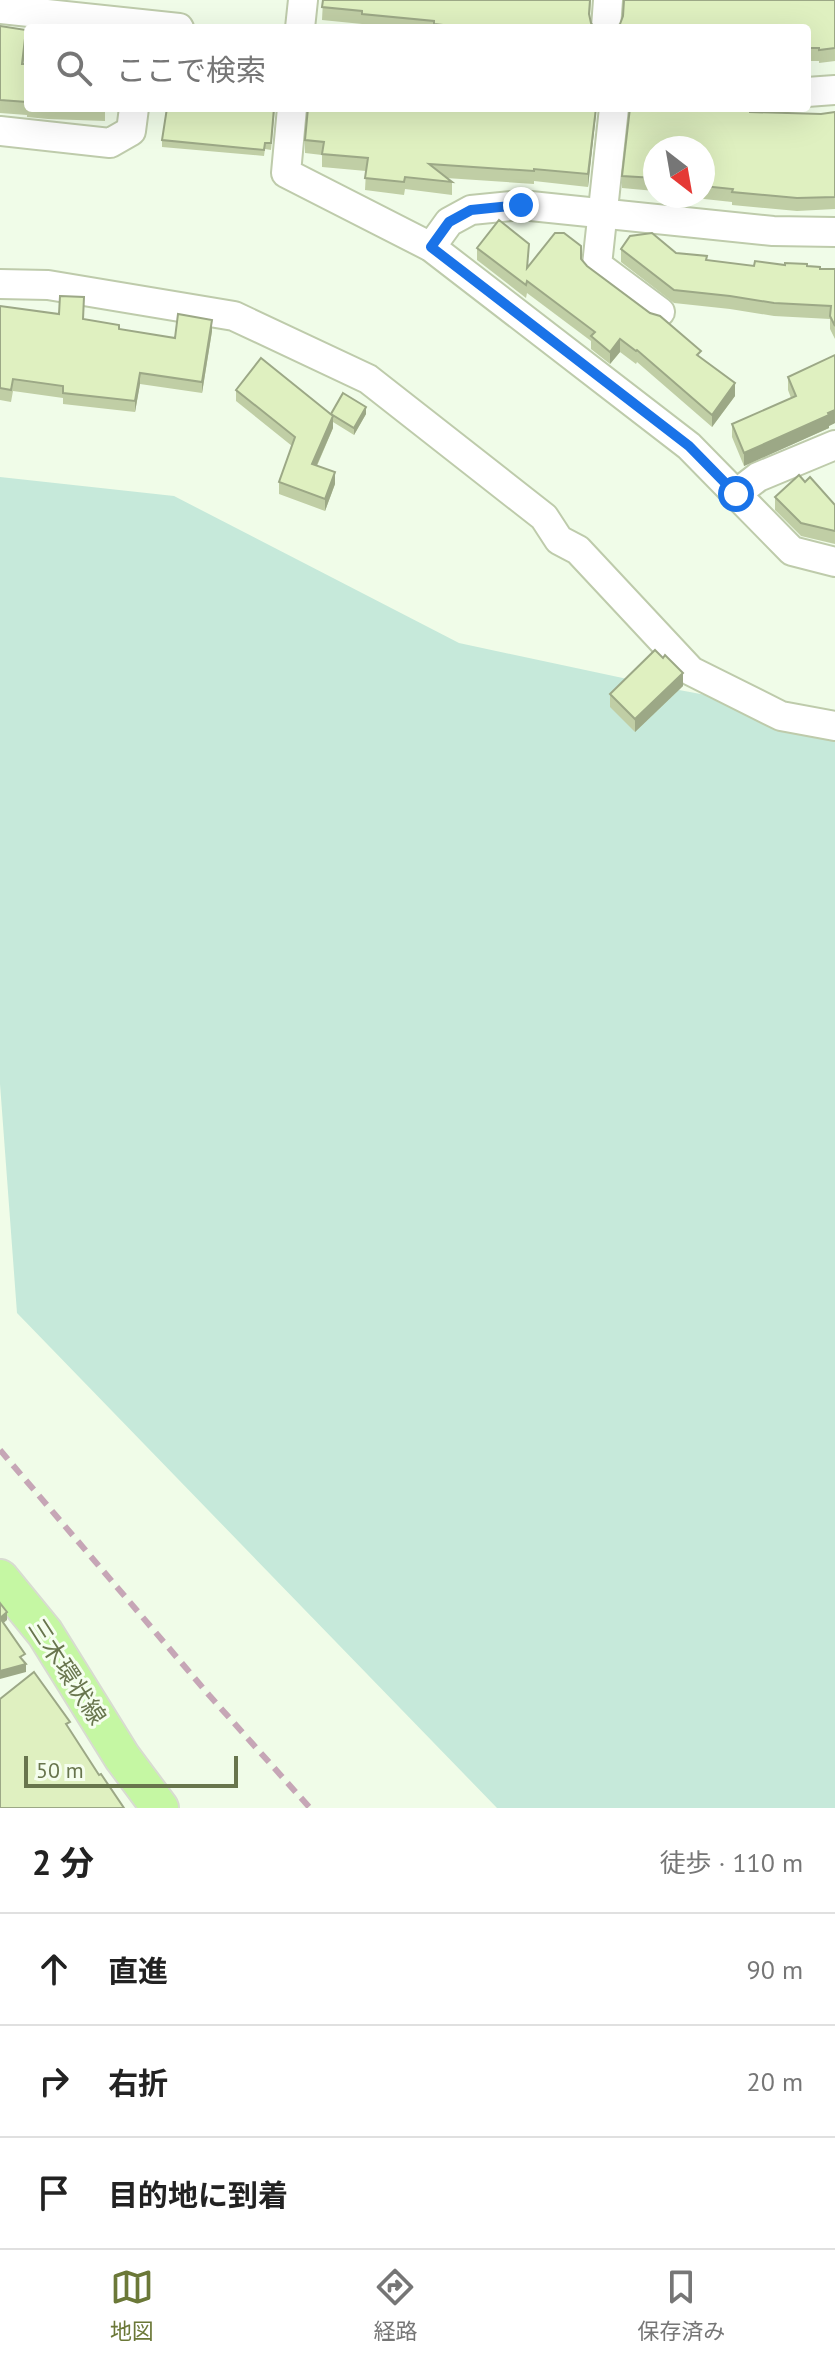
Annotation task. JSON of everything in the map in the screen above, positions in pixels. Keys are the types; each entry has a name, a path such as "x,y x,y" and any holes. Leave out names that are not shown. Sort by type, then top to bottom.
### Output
{"main road":[{"name":"三木環状線","path":"0,1578 45,1633 122,1757 160,1808"}],"street":[{"path":"300,24 303,0"},
{"path":"606,24 608,0"},
{"path":"0,9 146,17 167,24"},
{"path":"811,92 835,90"},
{"path":"0,131 110,143 131,131 133,112"},
{"path":"292,112 286,173 431,247 689,446 792,551 835,562"},
{"path":"614,112 597,265 660,312"},
{"path":"431,247 449,222 471,210 521,205 773,231 835,232"},
{"path":"0,284 48,285 234,316 368,379 544,517 559,540 578,550 691,671 781,716 835,726"},
{"path":"736,494 758,477 835,445"}],"green space":[{"path":"0,477 174,496 459,643 679,690 835,719 835,1808 497,1808 17,1313 0,1084"}],"building":[{"path":"323,0 590,0 592,24 434,24 434,21 322,7"},
{"path":"624,0 835,0 835,48 811,48 811,24 620,24"},
{"path":"0,26 24,30 24,102 0,100"},
{"path":"166,112 274,112 271,143 265,143 264,150 162,140"},
{"path":"308,112 596,112 588,174 429,164 452,182 405,177 404,182 365,178 368,158 322,154 324,142 305,140"},
{"path":"630,112 835,112 835,197 797,198 732,192 733,189 715,187 715,136 643,136 643,177 622,176"},
{"path":"499,220 529,244 527,268 555,233 564,233 581,246 581,259 587,266 650,313 660,316 701,351 697,355 735,383 712,415 637,350 620,339 610,352 591,336 595,332 477,248"},
{"path":"652,233 676,253 707,256 706,260 754,266 755,261 807,264 820,269 835,269 835,326 830,316 831,306 774,303 674,290 621,249 630,236"},
{"path":"60,296 84,297 83,319 119,325 119,329 175,338 178,314 212,320 202,382 140,373 135,401 63,393 63,386 13,379 11,390 0,388 0,306 59,314"},
{"path":"835,355 835,410 744,453 732,424 796,396 788,377"},
{"path":"261,358 333,416 312,464 335,472 325,499 279,482 295,437 236,390"},
{"path":"343,393 366,407 354,428 331,414"},
{"path":"799,475 805,482 810,477 835,505 835,531 801,523 775,497"},
{"path":"655,650 663,658 665,655 683,673 635,719 610,694"},
{"path":"0,1603 7,1612 0,1618"},
{"path":"0,1618 25,1654 20,1657 26,1664 0,1671"},
{"path":"34,1672 70,1722 66,1724 99,1775 124,1808 0,1808 0,1699"}],"railway":[{"path":"0,1450 310,1808"}],"route":[{"path":"521,205 471,210 449,222 431,247 689,446 736,494"}]}
